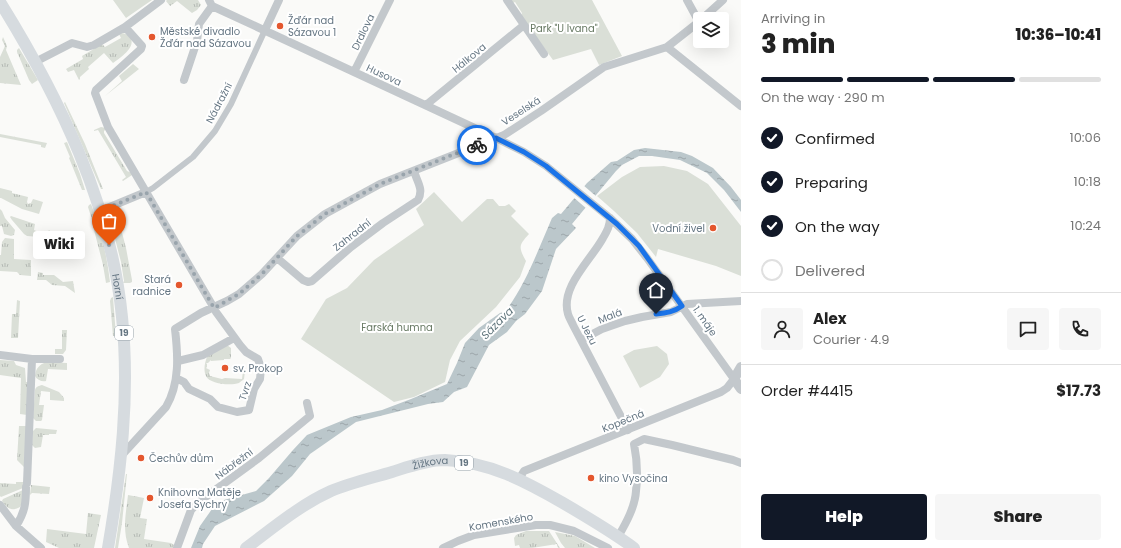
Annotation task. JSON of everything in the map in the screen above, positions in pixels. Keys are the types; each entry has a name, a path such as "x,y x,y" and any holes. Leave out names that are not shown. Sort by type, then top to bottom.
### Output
{"main road":[{"name":"Horní","path":"0,2 35,62 76,146 100,211 119,289 125,346 126,384 121,457 108,548"},
{"name":"Žižkova","path":"246,548 285,519 313,501 331,492 422,464 444,460 485,466 519,479 571,507 634,548"}],"street":[{"path":"35,62 72,44 87,47 94,45 125,27 161,0"},
{"name":"Nádražní","path":"146,192 193,157 215,131 231,104 279,0"},
{"name":"Drdlova","path":"354,72 390,0"},
{"path":"507,0 544,54"},
{"path":"686,0 695,12"},
{"name":"Veselská","path":"710,12 723,0"},
{"path":"184,80 197,41 199,24 210,3"},
{"name":"Husova","path":"210,3 496,138"},
{"name":"Hálkova","path":"426,106 524,25"},
{"name":"Tvrz","path":"125,27 142,46 141,49 95,91 106,122 215,310 234,338 246,352 258,359 261,368 260,379 254,389 249,410 237,412 218,407 210,399 189,389 184,382 176,378"},
{"name":"Veselská","path":"178,362 175,329 201,313 215,310 239,294 262,274 297,236 325,214 380,184 504,135 604,67 667,47 693,27"},
{"path":"667,47 741,106"},
{"name":"1. máje","path":"496,138 524,152 565,180 608,216 639,246 734,379"},
{"name":"Zahradní","path":"277,258 303,280 308,282 312,281 351,247 418,200 421,189 414,171"},
{"path":"100,211 146,192"},
{"name":"U Jezu","path":"608,216 610,225 600,243 573,282 569,292 567,307 568,314 628,430"},
{"name":"Malá","path":"581,340 602,329 625,321 671,312 687,304 741,301"},
{"path":"121,457 166,407 172,397 178,362 203,355 234,338"},
{"path":"0,355 32,359 60,360"},
{"path":"16,526 25,508 32,359"},
{"path":"741,367 734,379 741,389"},
{"name":"Kopečná","path":"519,479 524,471 721,392 727,388 734,379"},
{"name":"Nábřežní","path":"177,548 191,510 200,501 259,458 310,416 307,403"},
{"path":"618,537 631,511 636,491 637,460 634,444 644,439 741,463"},
{"path":"0,505 16,526 41,548"},
{"name":"Komenského","path":"443,548 474,535 536,525 550,525 574,531 607,548"}],"green space":[{"path":"113,0 152,0 126,18"},
{"path":"198,0 201,5 192,13 177,1 170,6 166,1"},
{"name":"Park \"U Ivana\"","path":"511,0 592,0 622,56 599,65 591,49 553,60 521,16 522,13 515,2 513,3"},
{"path":"121,33 128,35 132,41 130,48 120,58 113,63 104,53 88,67 89,69 80,77 79,80 74,70 68,72 66,69 83,59 82,56 102,44 105,47 121,38 119,34"},
{"path":"3,37 7,46 6,50 21,85 0,83 0,57 5,46 2,40"},
{"path":"19,48 38,80 32,84 17,52"},
{"path":"133,64 139,69 105,96 122,81 119,76"},
{"path":"65,102 85,144 103,189 101,189 64,103"},
{"path":"101,127 106,128 104,133 127,171 132,173 132,175 123,181 122,180 126,177 98,130 94,131"},
{"path":"0,134 47,143 45,148 41,147 41,145 0,137"},
{"path":"67,142 85,190 82,190 69,158 70,157 64,143"},
{"path":"664,166 687,171 708,184 741,226 741,276 716,266 658,249 656,257 637,233 597,196 622,177 640,167"},
{"path":"0,188 28,197 28,204 31,203 33,199 43,202 39,214 22,209 0,198"},
{"name":"Farská humna","path":"434,192 462,222 487,199 493,199 499,206 509,204 516,211 511,216 529,234 521,246 526,261 520,277 496,307 460,341 450,360 445,382 414,397 394,402 301,339 326,299 347,288 374,260 424,225 416,209"},
{"path":"91,204 101,233 105,252 110,282 106,283 103,265 88,207"},
{"path":"0,209 15,230 14,235 11,236 4,234 2,226 0,226"},
{"path":"11,216 35,224 34,230 46,235 49,230 55,238 27,236 12,220 10,217"},
{"path":"110,217 118,217 126,248 132,280 130,283 123,283 121,262 110,219"},
{"path":"5,238 14,239 14,259 31,260 31,276 20,275 17,272 0,271 0,255 2,242"},
{"path":"38,272 43,273 43,275 54,275 63,282 73,281 75,293 65,286 52,285 46,280 37,280"},
{"path":"113,297 116,336 113,336 110,301"},
{"path":"17,300 20,301 18,338 11,338 12,314 16,314"},
{"path":"62,330 67,330 66,350 63,354 55,354 55,349 62,349"},
{"path":"227,345 231,348 231,358 224,360 210,360 206,363 206,368 210,370 210,376 222,379 242,379 243,371 245,371 244,379 239,383 216,383 208,379 205,374 205,366 207,357"},
{"path":"657,346 667,354 669,364 660,377 640,388 623,356 634,350"},
{"path":"0,360 14,361 16,365 25,368 26,382 29,382 27,415 20,414 21,378 0,375"},
{"path":"46,362 67,363 67,370 48,369 46,381 37,379 35,376 37,369"},
{"path":"42,385 59,392 64,398 64,401 50,400 50,392 41,391 39,405 44,405 42,420 36,421 33,418 35,390 37,387"},
{"path":"19,426 27,426 24,467 17,460"},
{"path":"36,428 57,430 56,434 43,435 41,447 35,448 32,445 33,431"},
{"path":"126,474 122,523 118,548 115,548"},
{"path":"16,482 23,482 23,488 1,497 0,496 0,483 16,484"},
{"path":"31,485 50,487 49,494 32,493 30,495"},
{"path":"23,490 22,503 20,507 12,509 6,506 2,501 3,499"},
{"path":"128,495 144,498 140,518 147,519 144,539 171,543 174,545 173,548 129,548 125,528"},
{"path":"88,513 101,515 94,548 59,548 46,542 47,529 86,534"},
{"path":"526,531 549,531 560,548 558,548 557,544 532,548 520,548 519,545 515,546 514,538 516,535"},
{"path":"555,532 575,536 595,548 565,548"}],"water":[{"name":"Sázava","path":"645,148 681,152 692,156 713,168 741,200 741,212 724,190 707,173 680,160 652,156 639,156 622,165 572,224 576,228 556,249 542,291 525,314 516,321 507,332 489,345 467,387 454,392 443,402 428,404 356,422 310,454 292,476 264,501 215,526 202,548 191,548 200,526 212,509 224,500 256,491 307,435 351,417 382,410 447,384 465,343 479,328 500,313 505,312 519,290 552,218 558,213 561,214 587,183 611,162 617,161 634,150"}],"pier":[{"path":"583,185 597,197 587,209 573,197"}],"way so far":[{"path":"109,245 100,211 146,192 214,308 239,294 262,274 297,236 325,214 380,184 477,145"}],"place":[{"name":"Žďár nad Sázavou 1","path":"280,26"},
{"name":"Městské divadlo Žďár nad Sázavou","path":"152,37"},
{"name":"Vodní živel","path":"713,228"},
{"name":"Wiki","path":"109,245"},
{"name":"Stará radnice","path":"179,285"},
{"name":"sv. Prokop","path":"225,368"},
{"name":"Čechův dům","path":"141,458"},
{"name":"kino Vysočina","path":"591,478"},
{"name":"Knihovna Matěje Josefa Sychry","path":"150,498"}],"route":[{"path":"477,145 496,138 524,152 565,180 624,231 639,246 682,306 671,312 656,314"}]}
